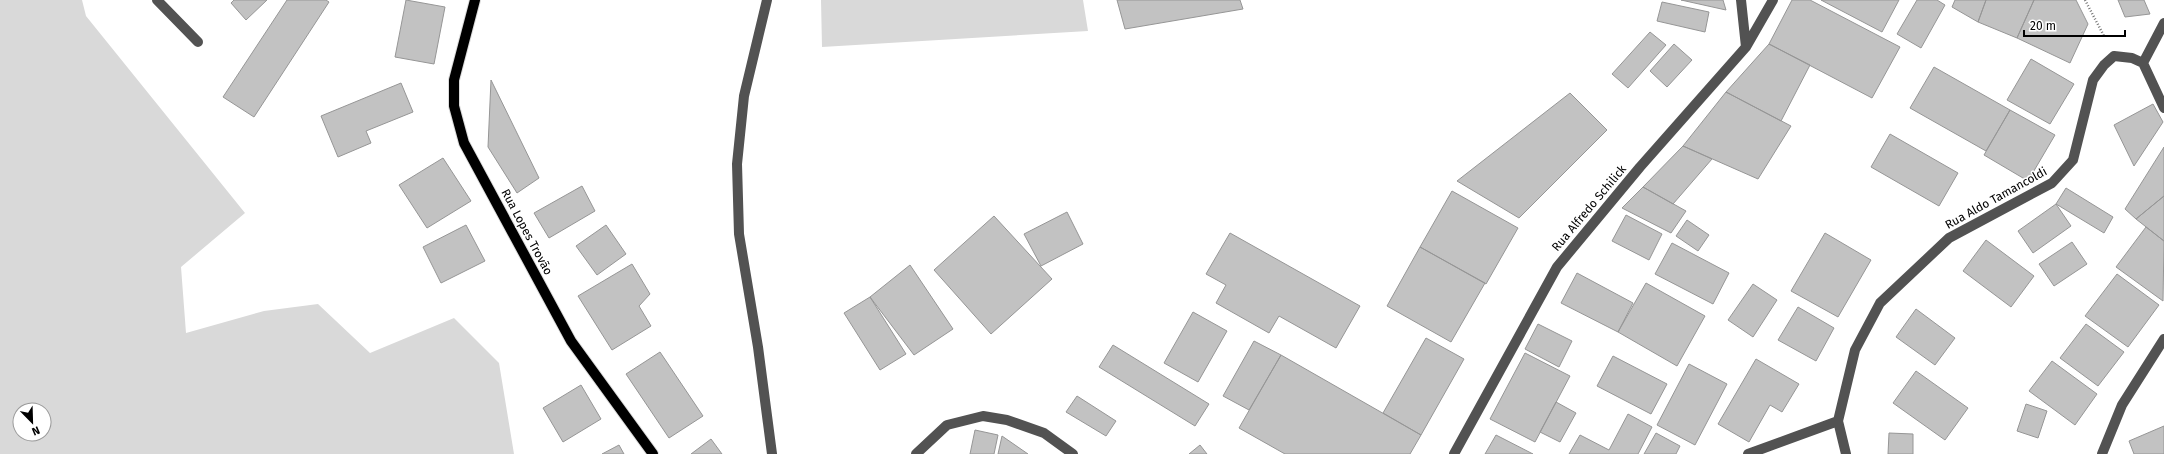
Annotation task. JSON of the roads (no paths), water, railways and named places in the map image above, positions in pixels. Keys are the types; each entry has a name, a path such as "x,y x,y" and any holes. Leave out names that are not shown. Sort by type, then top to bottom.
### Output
{"main road":[{"name":"Rua Lopes Trovão","path":"475,0 454,80 454,106 464,143 571,341 653,454"}],"street":[{"path":"157,0 198,42"},
{"path":"767,0 744,96 737,164 739,234 758,347 772,454"},
{"path":"1741,0 1746,47"},
{"name":"Rua Alfredo Schilick","path":"1454,454 1557,267 1640,167 1746,47 1773,0"},
{"path":"2164,23 2143,63 2164,108"},
{"name":"Rua Aldo Tamancoldi","path":"1838,421 1855,350 1880,303 1949,238 2052,183 2073,160 2093,80 2104,65 2114,56 2132,58 2143,63"},
{"path":"2102,454 2122,405 2164,339"},
{"path":"916,454 947,425 983,416 1007,420 1044,433 1073,454"},
{"path":"1748,454 1838,421 1846,454"}]}
